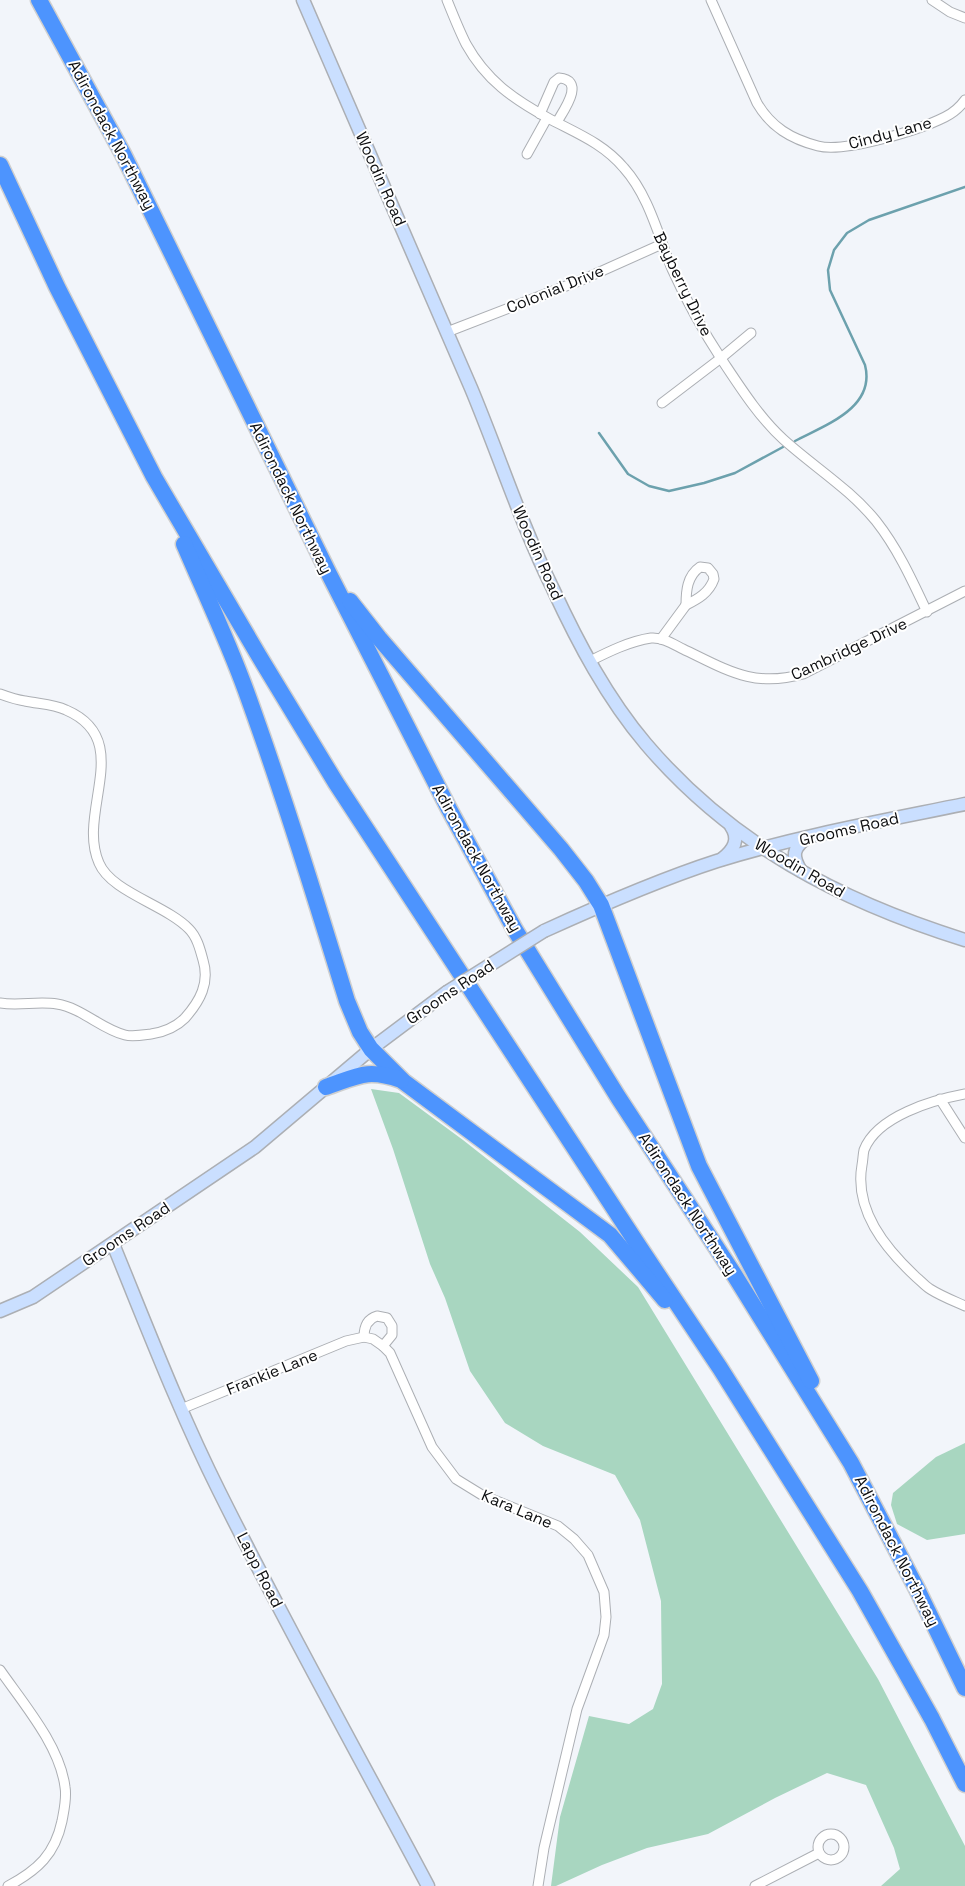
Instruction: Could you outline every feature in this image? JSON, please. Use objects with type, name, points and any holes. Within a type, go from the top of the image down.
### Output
[{"type":"highway","name":"Adirondack Northway","points":[[39,0],[123,154],[328,572],[449,809],[515,930],[618,1098],[735,1276],[849,1459],[921,1597],[965,1688]]},
{"type":"highway","points":[[0,166],[57,287],[154,477],[222,632],[286,805],[348,1001],[360,1032],[371,1049],[404,1082],[610,1234],[720,1368]]},
{"type":"highway","points":[[154,477],[336,783],[569,1141],[720,1368],[860,1591],[932,1719],[965,1784]]},
{"type":"highway","points":[[328,572],[379,638],[561,849],[586,881],[601,905],[699,1166],[838,1434],[849,1459]]},
{"type":"highway","points":[[326,1087],[359,1076],[375,1073],[404,1082]]},
{"type":"street","name":"Woodin Road","points":[[303,0],[472,391],[526,528],[552,588],[607,691],[646,744],[690,790],[729,824],[763,849],[844,894],[928,928],[965,940]]},
{"type":"street","name":"Bayberry Drive","points":[[447,0],[466,44],[482,70],[492,81],[544,116],[602,146],[625,168],[644,198],[662,244],[697,320],[721,358],[753,404],[781,437],[844,488],[876,520],[904,563],[927,612]]},
{"type":"street","name":"Cindy Lane","points":[[711,0],[757,103],[765,116],[776,127],[791,137],[819,146],[833,147],[864,143],[910,131],[944,118],[956,110],[965,100]]},
{"type":"street","points":[[932,0],[950,12],[965,18]]},
{"type":"street","points":[[526,154],[544,116],[554,82],[559,78],[570,82],[573,89],[557,122]]},
{"type":"street","name":"Colonial Drive","points":[[447,332],[584,279],[662,244]]},
{"type":"street","points":[[662,403],[751,333]]},
{"type":"street","name":"Cambridge Drive","points":[[661,639],[750,678],[776,680],[803,674],[965,591]]},
{"type":"street","points":[[590,661],[640,641],[652,638],[661,639],[686,605]]},
{"type":"street","points":[[0,694],[65,709],[83,720],[92,730],[100,748],[102,760],[102,772],[94,815],[93,844],[98,863],[110,878],[124,888],[172,914],[190,930],[198,944],[207,977],[201,995],[184,1019],[172,1028],[148,1034],[125,1035],[115,1032],[84,1013],[56,1004],[0,1003]]},
{"type":"street","name":"Grooms Road","points":[[0,1311],[33,1296],[255,1147],[371,1049],[447,992],[544,931],[601,905],[671,877],[718,861],[895,817],[965,804]]},
{"type":"street","points":[[718,861],[727,855],[735,845],[736,836],[729,824]]},
{"type":"street","points":[[801,871],[795,862],[795,853],[798,844],[807,838]]},
{"type":"street","points":[[965,1094],[940,1099],[894,1119],[872,1139],[864,1150],[861,1172],[861,1193],[866,1210],[881,1240],[902,1264],[931,1290],[965,1306]]},
{"type":"street","points":[[940,1099],[965,1138]]},
{"type":"street","name":"Lapp Road","points":[[113,1244],[181,1409],[218,1490],[320,1687],[428,1886]]},
{"type":"street","points":[[382,1316],[390,1322],[393,1331],[392,1336],[383,1346],[373,1338],[364,1337],[366,1325],[372,1318],[382,1316]]},
{"type":"street","name":"Frankie Lane","points":[[181,1409],[346,1341],[364,1337]]},
{"type":"street","name":"Kara Lane","points":[[383,1346],[390,1353],[432,1447],[456,1478],[482,1496],[558,1526],[574,1539],[588,1555],[604,1592],[606,1617],[604,1634],[577,1709],[544,1848],[538,1886]]},
{"type":"street","points":[[0,1670],[59,1762],[65,1786],[61,1826],[51,1853],[25,1877],[8,1886]]},
{"type":"street","points":[[755,1886],[819,1853]]},
{"type":"green space","points":[[371,1089],[399,1093],[463,1140],[580,1232],[638,1287],[878,1679],[965,1846],[965,1886],[881,1886],[900,1869],[894,1848],[866,1785],[827,1773],[708,1834],[647,1848],[602,1865],[556,1886],[551,1886],[560,1817],[589,1716],[629,1724],[653,1709],[662,1684],[661,1601],[640,1520],[615,1475],[543,1446],[505,1423],[470,1371],[445,1298],[430,1264],[393,1149]]},
{"type":"green space","points":[[965,1443],[965,1534],[927,1540],[897,1524],[891,1505],[893,1493],[936,1457]]},
{"type":"waterway","points":[[795,441],[833,421],[856,404],[863,393],[866,380],[865,365],[830,290],[828,270],[834,250],[847,233],[869,220],[965,187]]},
{"type":"waterway","points":[[599,433],[628,474],[649,486],[669,491],[735,473],[783,447]]}]
